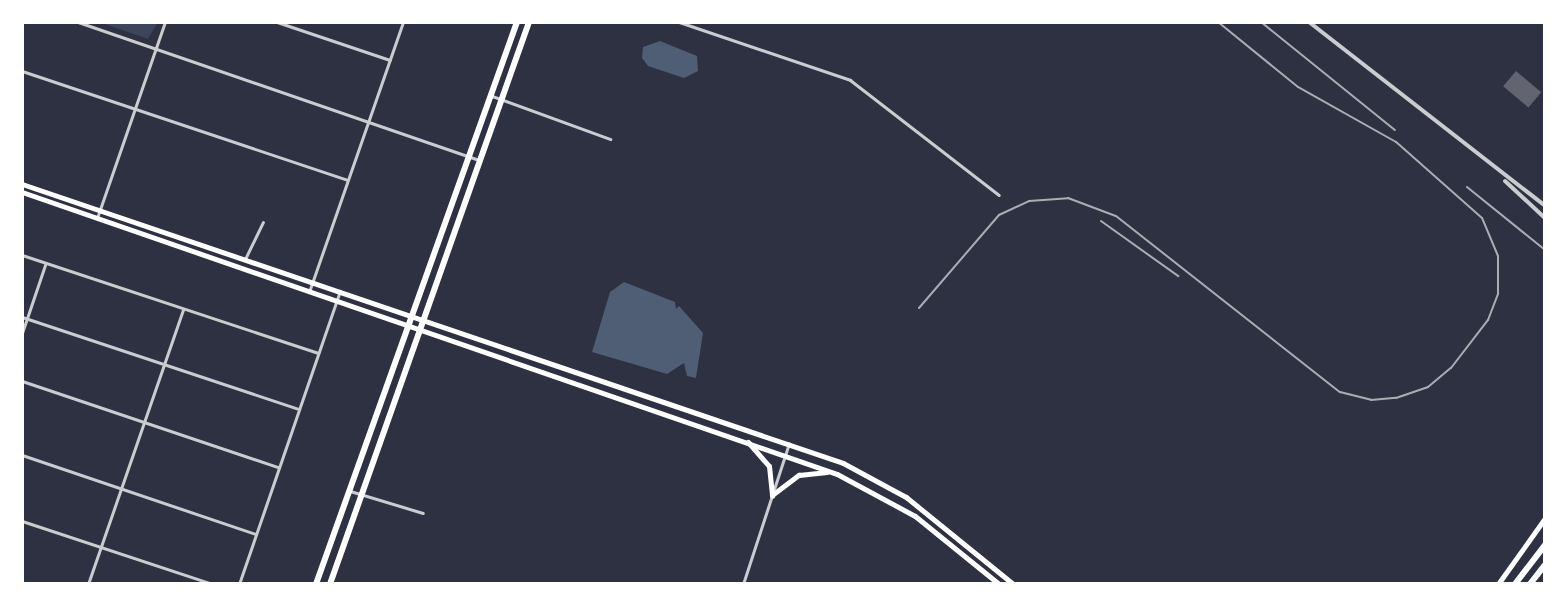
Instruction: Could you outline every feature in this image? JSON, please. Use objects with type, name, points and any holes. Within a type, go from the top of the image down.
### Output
[{"type":"main road","points":[[316,584],[517,22]]},
{"type":"main road","points":[[319,575],[331,582],[529,22]]},
{"type":"main road","points":[[512,36],[523,40]]},
{"type":"main road","points":[[503,63],[514,65]]},
{"type":"main road","points":[[22,184],[337,299],[409,323],[423,323],[535,356],[843,463],[906,497],[1013,584]]},
{"type":"main road","points":[[22,192],[245,259],[412,315],[423,323],[532,365],[786,453],[837,474],[908,512],[999,584]]},
{"type":"main road","points":[[443,228],[455,233]]},
{"type":"main road","points":[[241,266],[245,259]]},
{"type":"main road","points":[[532,365],[535,356]]},
{"type":"main road","points":[[559,374],[562,365]]},
{"type":"main road","points":[[660,409],[664,400]]},
{"type":"main road","points":[[373,428],[384,433]]},
{"type":"main road","points":[[737,435],[759,451],[769,466],[772,496]]},
{"type":"main road","points":[[772,496],[799,475],[837,474]]},
{"type":"main road","points":[[1498,584],[1545,518]]},
{"type":"main road","points":[[333,538],[345,543]]},
{"type":"main road","points":[[1515,584],[1545,545]]},
{"type":"main road","points":[[1530,584],[1545,565]]},
{"type":"street","points":[[78,22],[481,160]]},
{"type":"street","points":[[98,214],[165,22]]},
{"type":"street","points":[[277,22],[390,60]]},
{"type":"street","points":[[310,289],[403,22]]},
{"type":"street","points":[[679,22],[850,80],[999,195]]},
{"type":"street","points":[[1309,22],[1495,171],[1545,206]]},
{"type":"street","points":[[22,71],[347,180]]},
{"type":"street","points":[[492,96],[610,139]]},
{"type":"street","points":[[1495,171],[1545,218]]},
{"type":"street","points":[[245,259],[263,222]]},
{"type":"street","points":[[22,255],[318,353]]},
{"type":"street","points":[[22,333],[24,318],[46,263]]},
{"type":"street","points":[[239,584],[340,291]]},
{"type":"street","points":[[88,584],[183,309]]},
{"type":"street","points":[[24,318],[298,409]]},
{"type":"street","points":[[22,381],[278,467]]},
{"type":"street","points":[[743,584],[790,443]]},
{"type":"street","points":[[22,455],[256,534]]},
{"type":"street","points":[[350,491],[423,513]]},
{"type":"street","points":[[22,521],[213,584]]},
{"type":"shaded area","points":[[99,22],[158,22],[148,39]]},
{"type":"shaded area","points":[[660,41],[697,56],[698,71],[684,78],[648,66],[642,58],[643,47]]},
{"type":"shaded area","points":[[624,282],[675,302],[676,309],[679,306],[703,333],[696,378],[687,376],[684,363],[667,374],[592,352],[610,292]]},
{"type":"building","points":[[1516,71],[1541,92],[1528,108],[1503,86]]},
{"type":"railway","points":[[919,308],[999,215],[1029,201],[1068,198],[1116,216],[1340,392],[1371,400],[1396,398],[1428,387],[1451,368],[1488,320],[1498,294],[1498,256],[1482,218],[1396,142],[1298,87],[1218,22]]},
{"type":"railway","points":[[1261,22],[1395,130]]},
{"type":"railway","points":[[1467,187],[1545,250]]},
{"type":"railway","points":[[1101,221],[1178,276]]}]
